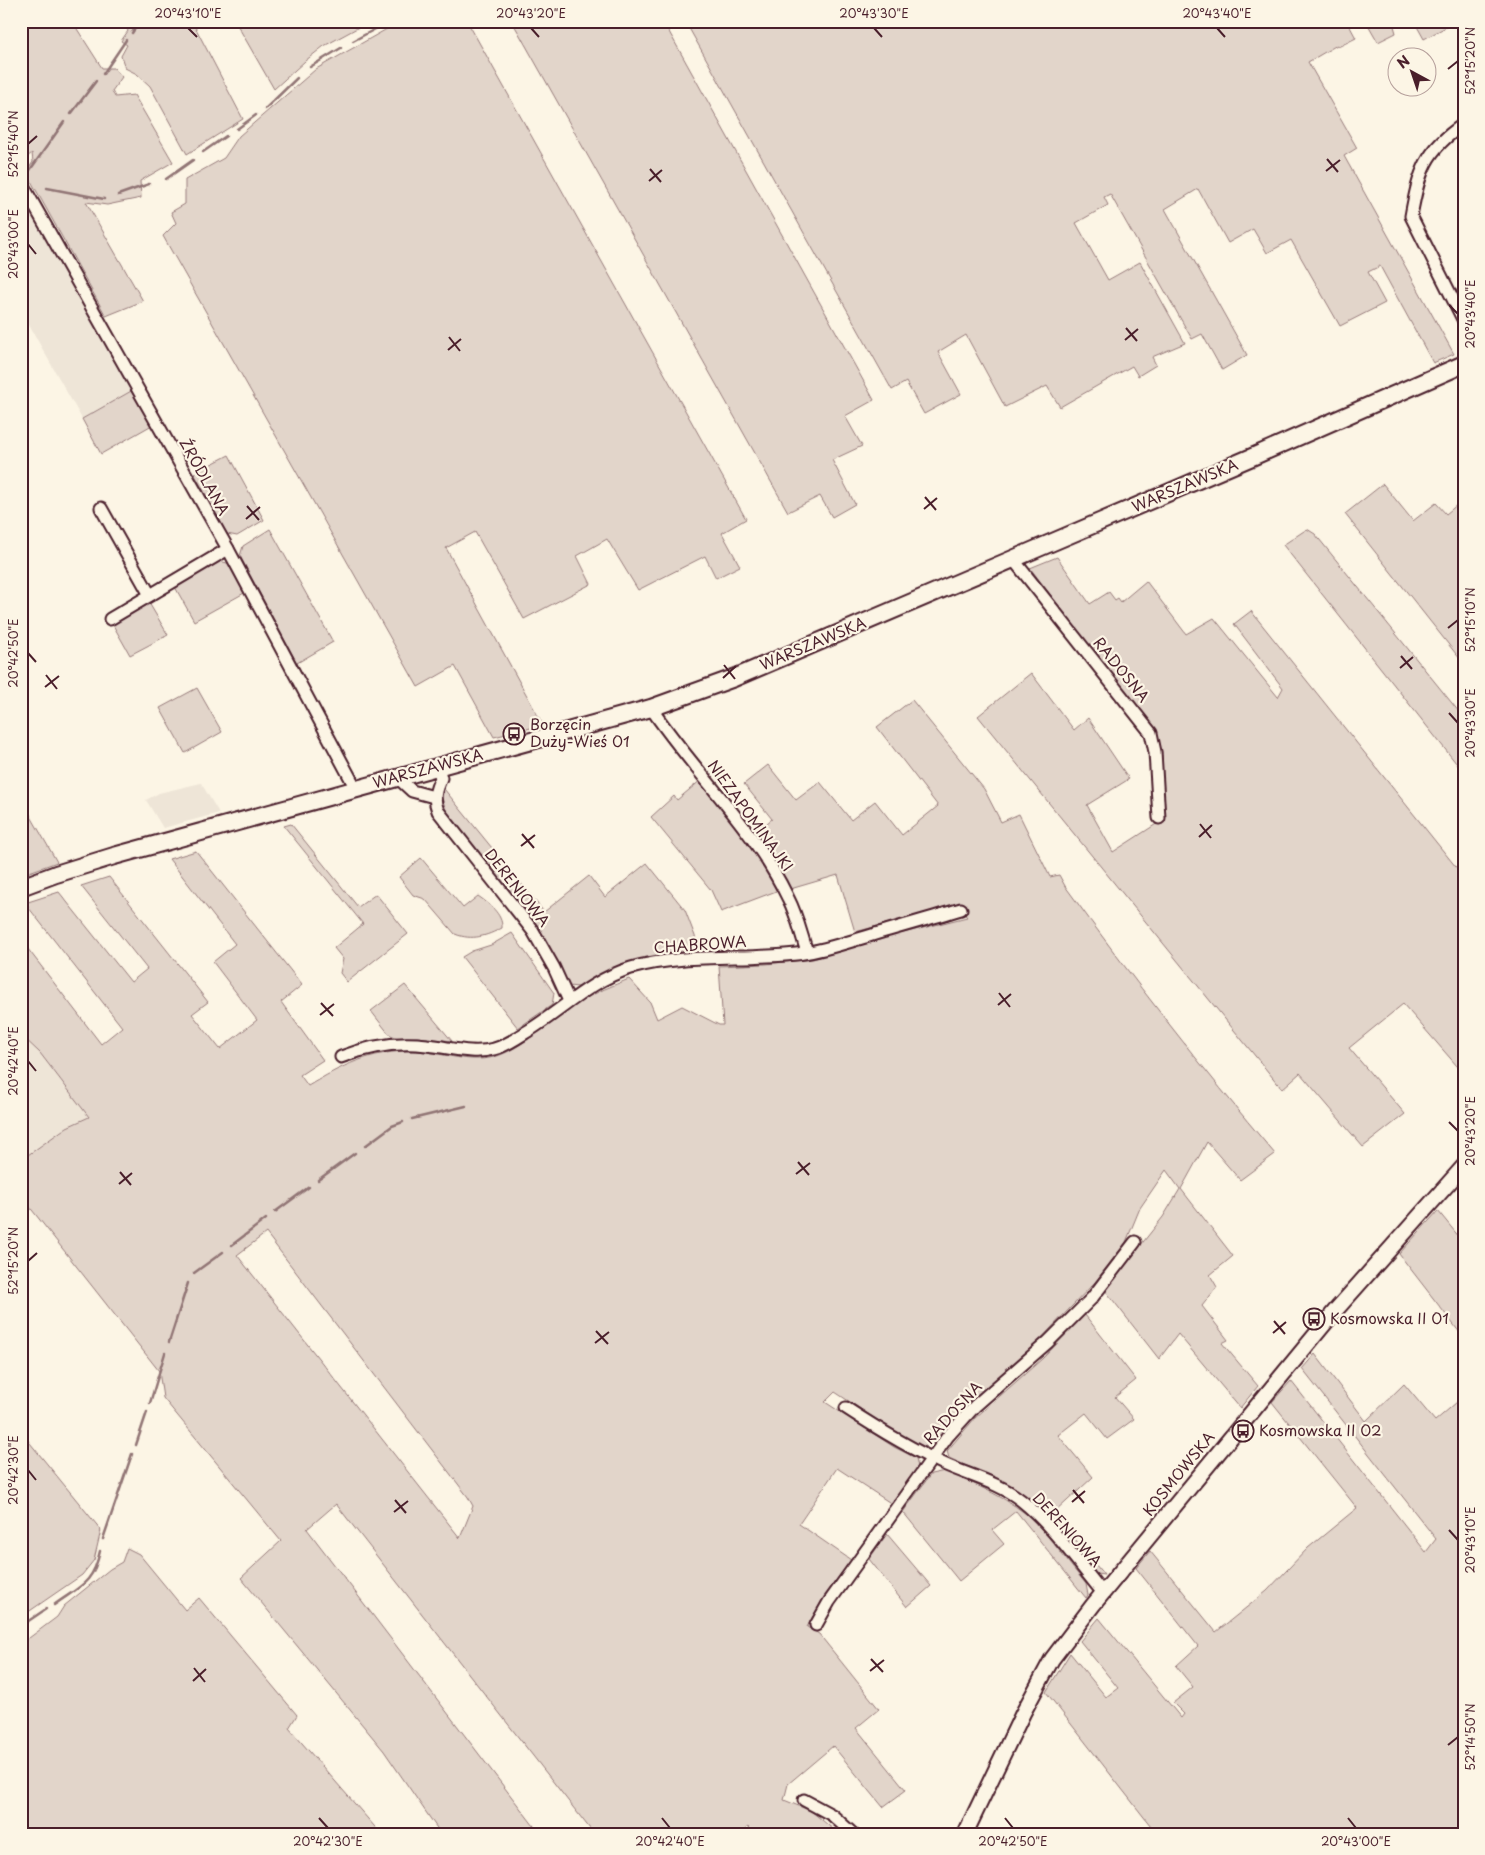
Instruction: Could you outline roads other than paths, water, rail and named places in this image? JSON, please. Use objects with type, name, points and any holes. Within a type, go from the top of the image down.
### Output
[{"type":"main road","name":"WARSZAWSKA","points":[[21,887],[114,856],[651,708],[734,678],[1464,364]]},
{"type":"street","points":[[1464,124],[1440,142],[1426,160],[1411,216],[1464,321]]},
{"type":"street","name":"ŹRÓDLANA","points":[[21,182],[228,549],[353,783],[354,790]]},
{"type":"street","points":[[101,508],[150,595]]},
{"type":"street","points":[[110,619],[228,549]]},
{"type":"street","name":"RADOSNA","points":[[1013,559],[1151,733],[1155,752],[1159,818]]},
{"type":"street","name":"NIEZAPOMINAJKI","points":[[651,708],[750,837],[769,866],[788,898],[798,920],[807,952]]},
{"type":"street","points":[[398,778],[412,791],[434,797],[441,778],[438,767]]},
{"type":"street","name":"DERENIOWA","points":[[434,797],[438,812],[533,931],[554,968],[569,1001]]},
{"type":"street","name":"CHABROWA","points":[[341,1057],[379,1045],[394,1044],[427,1044],[480,1051],[494,1049],[509,1043],[598,982],[628,969],[675,960],[798,954],[823,950],[961,909]]},
{"type":"street","name":"KOSMOWSKA","points":[[965,1834],[1023,1713],[1052,1659],[1103,1593],[1335,1311],[1464,1166]]},
{"type":"street","name":"RADOSNA","points":[[816,1624],[829,1602],[948,1436],[975,1406],[1048,1342],[1092,1298],[1135,1242]]},
{"type":"street","name":"DERENIOWA","points":[[846,1408],[879,1430],[932,1458],[990,1482],[1022,1500],[1042,1520],[1103,1593]]},
{"type":"street","points":[[804,1800],[832,1815],[853,1834]]},
{"type":"waterway","points":[[132,33],[140,21]]},
{"type":"waterway","points":[[353,41],[379,27]]},
{"type":"waterway","points":[[103,74],[126,40]]},
{"type":"waterway","points":[[310,67],[341,48]]},
{"type":"waterway","points":[[265,109],[297,78]]},
{"type":"waterway","points":[[71,114],[96,81]]},
{"type":"waterway","points":[[237,129],[256,115]]},
{"type":"waterway","points":[[30,170],[64,122]]},
{"type":"waterway","points":[[203,152],[226,136]]},
{"type":"waterway","points":[[166,179],[193,160]]},
{"type":"waterway","points":[[118,195],[149,184]]},
{"type":"waterway","points":[[47,188],[104,199]]},
{"type":"waterway","points":[[412,1119],[466,1106]]},
{"type":"waterway","points":[[365,1146],[392,1126],[403,1122]]},
{"type":"waterway","points":[[318,1180],[355,1153]]},
{"type":"waterway","points":[[275,1212],[309,1187]]},
{"type":"waterway","points":[[232,1245],[266,1219]]},
{"type":"waterway","points":[[194,1273],[223,1252]]},
{"type":"waterway","points":[[169,1342],[188,1283]]},
{"type":"waterway","points":[[150,1403],[165,1353]]},
{"type":"waterway","points":[[136,1445],[147,1412]]},
{"type":"waterway","points":[[103,1539],[132,1454]]},
{"type":"waterway","points":[[54,1605],[89,1578],[94,1571],[100,1551]]},
{"type":"waterway","points":[[21,1626],[46,1609]]},
{"type":"place","name":"Borzęcin Duży-Wieś 01","points":[[514,734]]},
{"type":"place","name":"Kosmowska II 01","points":[[1314,1319]]},
{"type":"place","name":"Kosmowska II 02","points":[[1243,1431]]}]
